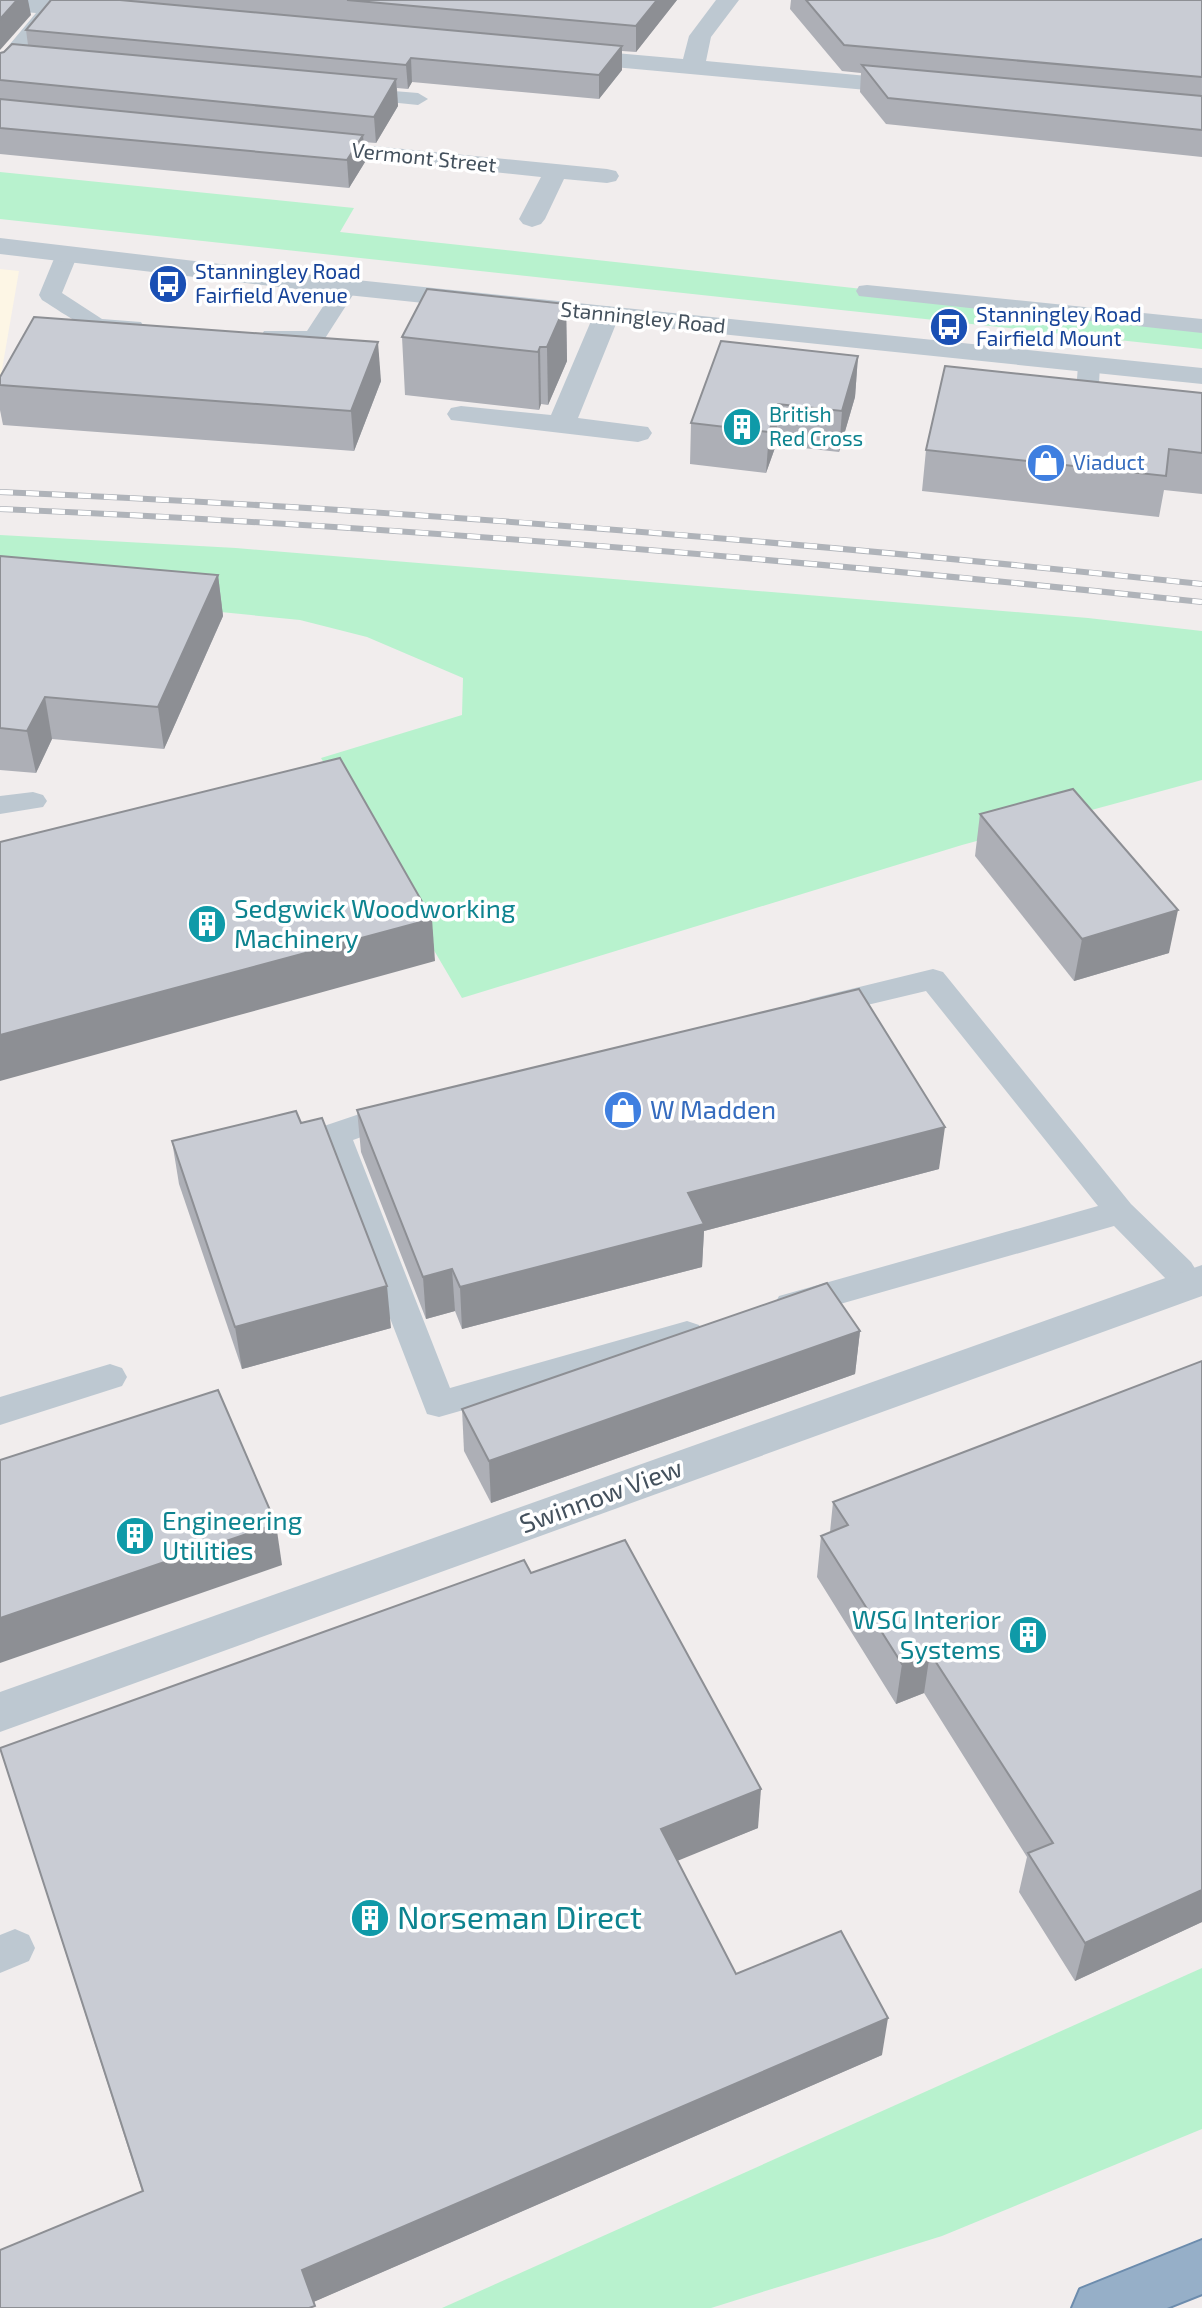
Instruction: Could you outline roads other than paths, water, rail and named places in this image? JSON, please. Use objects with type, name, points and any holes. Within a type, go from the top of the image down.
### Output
[{"type":"highway","points":[[1099,2308],[1202,2267]]},
{"type":"street","points":[[693,67],[699,36],[728,0]]},
{"type":"street","points":[[0,3],[56,4],[122,14]]},
{"type":"street","points":[[3,64],[56,4]]},
{"type":"street","points":[[554,54],[939,90]]},
{"type":"street","name":"Vermont Street","points":[[290,145],[607,176]]},
{"type":"street","points":[[532,219],[556,171]]},
{"type":"street","name":"Stanningley Road","points":[[0,246],[347,286],[1202,376]]},
{"type":"street","points":[[561,425],[607,314]]},
{"type":"street","points":[[461,414],[638,433]]},
{"type":"street","name":"Swinnow View","points":[[0,1712],[1195,1282]]},
{"type":"lane","points":[[3,64],[36,63]]},
{"type":"lane","points":[[337,92],[418,99]]},
{"type":"lane","points":[[68,254],[50,295],[97,325],[151,328]]},
{"type":"lane","points":[[246,334],[314,338],[347,286]]},
{"type":"lane","points":[[867,291],[1202,326]]},
{"type":"lane","points":[[1088,365],[1086,407],[1125,412]]},
{"type":"lane","points":[[0,805],[33,801]]},
{"type":"lane","points":[[799,1012],[933,979],[1119,1212],[1179,1271],[1195,1282]]},
{"type":"lane","points":[[424,1103],[335,1134],[439,1404],[719,1325]]},
{"type":"lane","points":[[760,1314],[1119,1212]]},
{"type":"lane","points":[[0,1411],[110,1377]]},
{"type":"railway","points":[[0,492],[301,508],[602,529],[902,554],[1202,584]]},
{"type":"railway","points":[[0,509],[301,525],[602,546],[1202,602]]},
{"type":"place","name":"Stanningley Road Fairfield Avenue","points":[[168,284]]},
{"type":"place","name":"Stanningley Road Fairfield Mount","points":[[949,327]]},
{"type":"place","name":"British Red Cross","points":[[742,427]]},
{"type":"place","name":"Viaduct","points":[[1046,463]]},
{"type":"place","name":"Sedgwick Woodworking Machinery","points":[[207,924]]},
{"type":"place","name":"W Madden","points":[[623,1110]]},
{"type":"place","name":"Engineering Utilities","points":[[135,1536]]},
{"type":"place","name":"WSG Interior Systems","points":[[1028,1635]]},
{"type":"place","name":"Norseman Direct","points":[[370,1918]]}]
